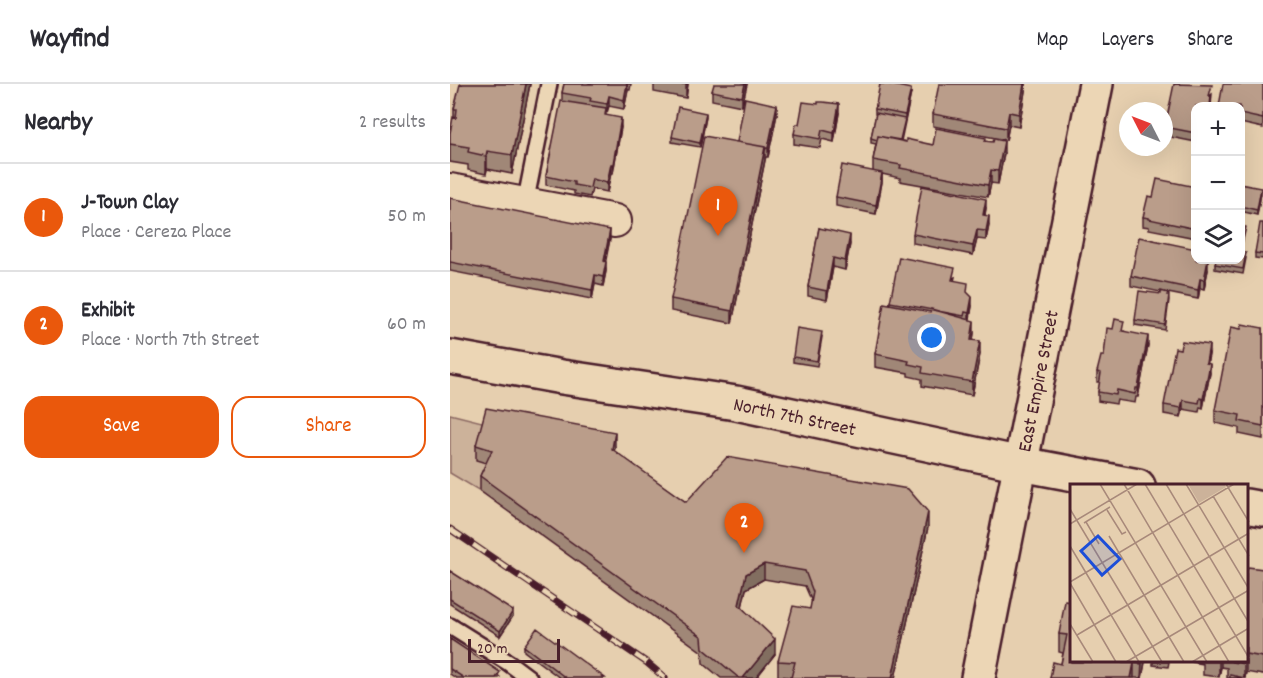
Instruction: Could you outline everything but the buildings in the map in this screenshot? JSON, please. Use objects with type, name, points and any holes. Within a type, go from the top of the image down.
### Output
[{"type":"street","name":"East Empire Street","points":[[978,678],[1096,84]]},
{"type":"street","points":[[450,190],[615,221]]},
{"type":"street","name":"North 7th Street","points":[[450,357],[562,378],[736,403],[1021,464],[1127,484]]},
{"type":"street","points":[[1248,506],[1263,509]]},
{"type":"lane","points":[[525,204],[549,84]]},
{"type":"lane","points":[[450,626],[529,678]]},
{"type":"shaded area","points":[[450,414],[486,423],[492,465],[480,491],[450,473]]},
{"type":"railway","points":[[450,529],[646,662],[665,678]]},
{"type":"place","name":"J-Town Clay","points":[[718,236]]},
{"type":"place","name":"Exhibit","points":[[744,553]]}]
